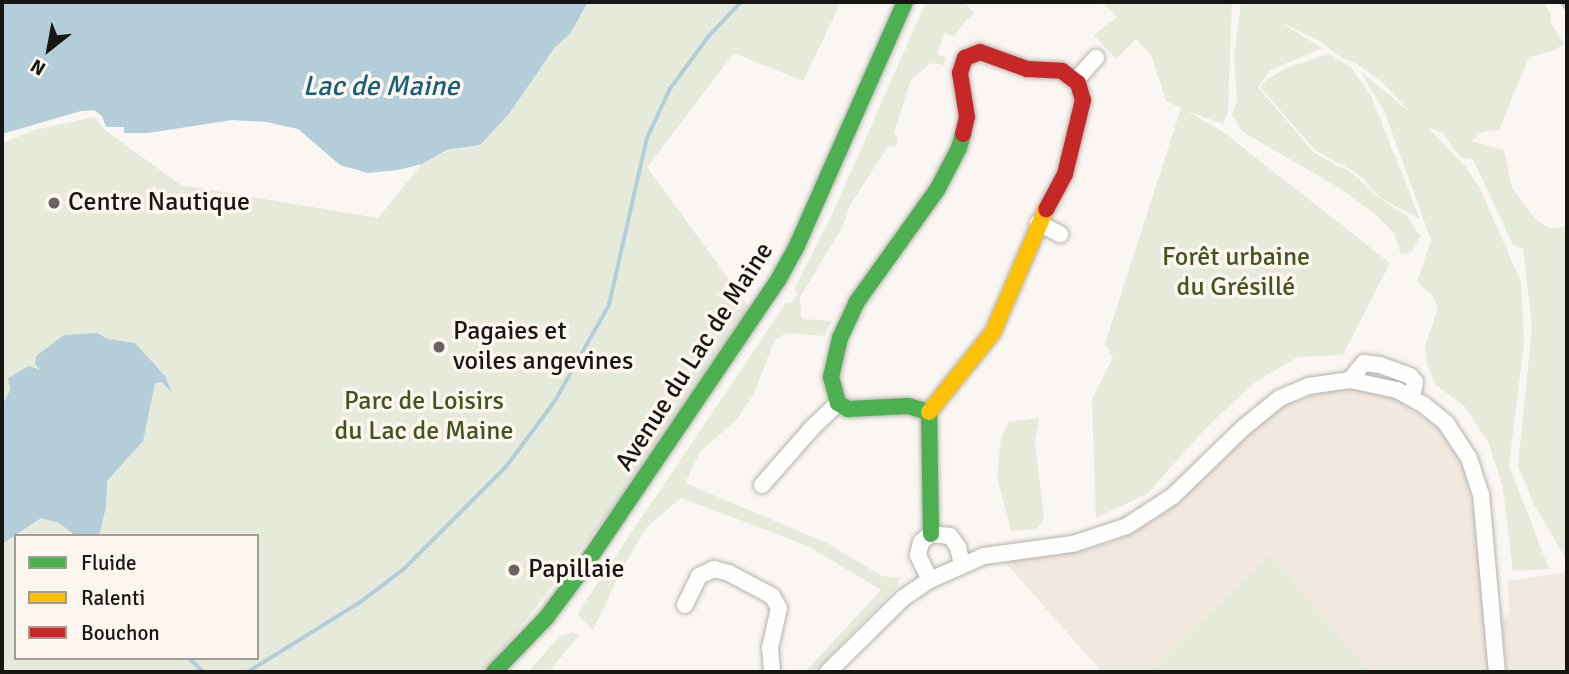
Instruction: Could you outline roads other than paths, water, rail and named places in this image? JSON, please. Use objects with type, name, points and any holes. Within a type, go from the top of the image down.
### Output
[{"type":"street","name":"Avenue du Lac de Maine","points":[[494,672],[546,618],[581,571],[778,282],[795,250],[905,2]]},
{"type":"street","name":"Avenue du Lac de Maine","points":[[513,672],[562,615],[761,327],[808,242],[915,2]]},
{"type":"street","points":[[929,412],[908,406],[848,409],[838,404],[832,388],[832,368],[849,317],[937,190],[959,148],[967,117],[960,73],[965,58],[974,52],[985,52],[1027,69],[1062,71],[1076,80],[1083,100],[1065,174],[1038,223],[1008,302],[993,332],[929,412],[931,534]]},
{"type":"street","points":[[1076,80],[1096,58]]},
{"type":"street","points":[[1038,223],[1060,234]]},
{"type":"street","points":[[828,672],[895,606],[930,580],[962,564],[1007,551],[1091,540],[1127,526],[1173,496],[1243,428],[1280,398],[1315,384],[1350,380],[1381,385],[1412,397],[1436,413],[1455,434],[1469,457],[1478,481],[1497,672]]},
{"type":"street","points":[[762,485],[803,437],[838,404]]},
{"type":"street","points":[[930,580],[918,555],[921,542],[931,534],[950,536],[958,547],[962,564]]},
{"type":"street","points":[[685,605],[699,576],[714,569],[730,573],[772,596],[778,604],[779,613],[770,649],[772,672]]},
{"type":"water","name":"Lac de Maine","points":[[2,2],[588,2],[570,34],[555,47],[509,114],[480,145],[447,150],[422,164],[398,170],[368,173],[340,165],[298,129],[266,122],[232,120],[148,133],[124,133],[124,127],[106,127],[102,116],[94,110],[81,111],[2,134]]},
{"type":"water","points":[[97,333],[108,339],[135,343],[165,376],[172,393],[162,382],[155,383],[143,441],[107,481],[106,507],[99,534],[73,534],[59,523],[41,518],[2,544],[2,406],[10,390],[8,378],[29,366],[40,370],[35,364],[36,356],[64,335]]},
{"type":"waterway","points":[[248,672],[362,601],[404,569],[506,467],[555,401],[609,305],[647,138],[670,89],[708,37],[741,2]]},
{"type":"waterway","points":[[1562,2],[1567,9]]},
{"type":"waterway","points":[[191,660],[204,672]]},
{"type":"place","name":"Centre Nautique","points":[[54,203]]},
{"type":"place","name":"Pagaies et voiles angevines","points":[[439,347]]},
{"type":"place","name":"Papillaie","points":[[514,570]]},
{"type":"park label","name":"Forêt urbaine du Grésillé","points":[[1236,273]]},
{"type":"park label","name":"Parc de Loisirs du Lac de Maine","points":[[424,417]]}]
